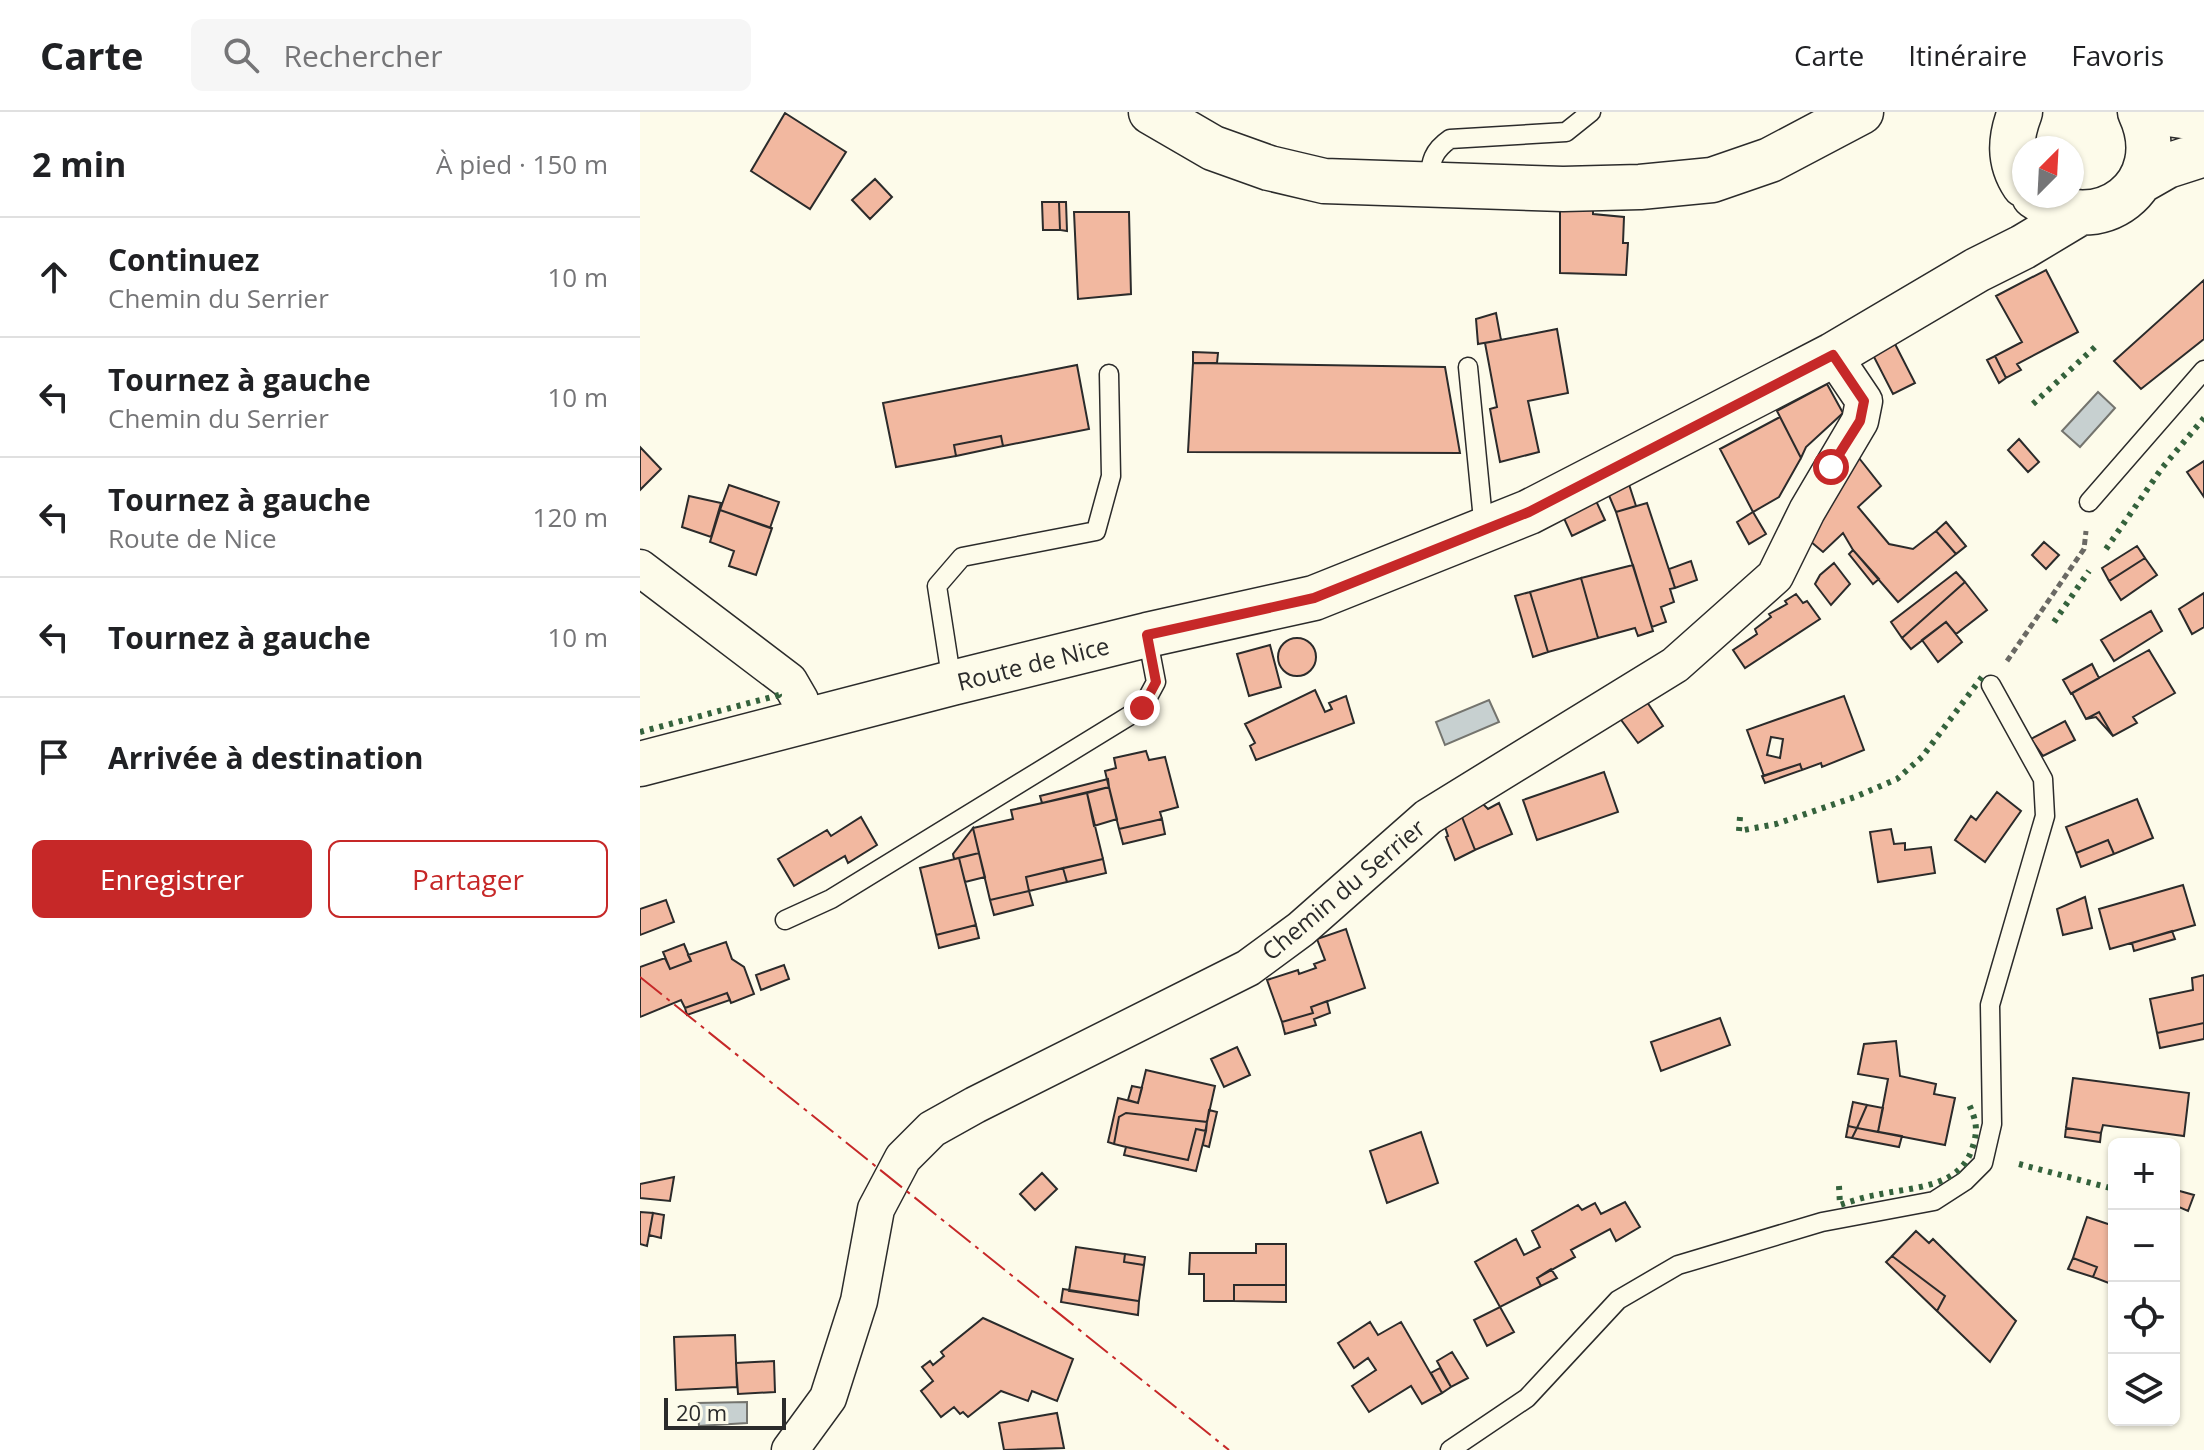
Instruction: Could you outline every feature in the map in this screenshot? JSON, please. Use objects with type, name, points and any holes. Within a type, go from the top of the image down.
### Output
[{"type":"main road","points":[[1151,112],[1213,148],[1269,168],[1324,181],[1563,189],[1640,187],[1712,180],[1770,160],[1861,112]]},
{"type":"main road","points":[[2139,182],[2147,164],[2150,145],[2147,126],[2140,112]]},
{"type":"main road","points":[[2154,112],[2204,119]]},
{"type":"main road","points":[[2007,118],[2012,153]]},
{"type":"main road","points":[[2139,182],[2167,166],[2204,154]]},
{"type":"main road","name":"Route de Nice","points":[[640,764],[952,683],[1314,598],[1529,512],[1833,355],[2078,214],[2097,213],[2113,206],[2128,196],[2139,182]]},
{"type":"main road","name":"Route de Nice","points":[[1977,270],[2004,231],[2014,208]]},
{"type":"main road","points":[[2055,208],[2061,212],[2078,214]]},
{"type":"street","name":"Chemin du Serrier","points":[[790,1450],[828,1398],[859,1301],[876,1209],[903,1158],[932,1129],[964,1111],[1248,968],[1301,929],[1428,817],[1675,665],[1775,576],[1807,511],[1860,421],[1864,401],[1833,355]]},
{"type":"street","points":[[640,568],[789,681],[800,700],[805,722]]},
{"type":"lane","points":[[1428,185],[1431,163],[1438,148],[1450,139],[1566,132],[1591,112]]},
{"type":"lane","points":[[1468,367],[1484,530]]},
{"type":"lane","points":[[2089,502],[2204,370]]},
{"type":"lane","points":[[952,683],[937,586],[962,557],[1096,531],[1111,476],[1109,374]]},
{"type":"lane","points":[[785,920],[831,899],[1142,708],[1156,682],[1147,635]]},
{"type":"lane","points":[[1450,1450],[1527,1398],[1618,1300],[1678,1265],[1822,1222],[1934,1201],[1965,1181],[1983,1163],[1992,1135],[1990,1005],[2045,816],[2043,779],[1991,685]]},
{"type":"path","points":[[1991,685],[2084,549],[2089,502]]},
{"type":"shaded area","points":[[2098,392],[2115,408],[2080,447],[2062,431]]},
{"type":"shaded area","points":[[1489,700],[1499,722],[1445,745],[1436,722]]},
{"type":"shaded area","points":[[747,1402],[747,1423],[699,1426],[697,1403]]},
{"type":"building","points":[[785,113],[846,152],[810,209],[751,171]]},
{"type":"building","points":[[875,179],[892,197],[870,219],[852,200]]},
{"type":"building","points":[[1560,201],[1593,204],[1593,214],[1624,217],[1623,243],[1628,243],[1626,275],[1560,273]]},
{"type":"building","points":[[1042,202],[1059,202],[1060,230],[1043,230]]},
{"type":"building","points":[[1059,202],[1066,202],[1067,231],[1060,230]]},
{"type":"building","points":[[1074,212],[1129,212],[1131,294],[1078,299]]},
{"type":"building","points":[[2046,270],[2078,332],[2017,364],[2021,370],[2006,378],[1995,356],[2022,342],[1996,296]]},
{"type":"building","points":[[2204,280],[2204,339],[2141,389],[2114,361]]},
{"type":"building","points":[[1496,313],[1501,340],[1478,344],[1476,319]]},
{"type":"building","points":[[1557,329],[1568,393],[1528,401],[1539,452],[1500,462],[1490,409],[1497,407],[1485,343]]},
{"type":"building","points":[[1895,344],[1915,383],[1893,394],[1873,355]]},
{"type":"building","points":[[1193,352],[1218,353],[1217,363],[1193,363]]},
{"type":"building","points":[[1995,356],[2006,378],[1999,383],[1987,360]]},
{"type":"building","points":[[1193,363],[1445,367],[1460,453],[1188,452]]},
{"type":"building","points":[[1077,365],[1089,429],[1003,446],[1001,436],[954,445],[956,456],[896,467],[883,403]]},
{"type":"building","points":[[1827,384],[1843,413],[1806,447],[1801,458],[1777,411]]},
{"type":"building","points":[[1780,417],[1801,458],[1779,497],[1753,512],[1720,449]]},
{"type":"building","points":[[1001,436],[1003,446],[956,456],[954,445]]},
{"type":"building","points":[[2019,439],[2039,462],[2028,472],[2008,450]]},
{"type":"building","points":[[640,447],[661,469],[640,490]]},
{"type":"building","points":[[1859,458],[1881,486],[1858,507],[1889,544],[1913,549],[1936,531],[1956,554],[1898,602],[1853,550],[1843,533],[1823,552],[1810,541],[1834,490]]},
{"type":"building","points":[[2204,461],[2204,497],[2187,472]]},
{"type":"building","points":[[1624,469],[1636,506],[1616,512],[1602,479]]},
{"type":"building","points":[[729,485],[779,502],[770,528],[720,510]]},
{"type":"building","points":[[1589,486],[1605,520],[1572,536],[1557,503]]},
{"type":"building","points":[[689,496],[721,503],[711,537],[682,527]]},
{"type":"building","points":[[1647,503],[1675,588],[1670,589],[1674,602],[1661,607],[1666,622],[1652,627],[1616,512]]},
{"type":"building","points":[[720,510],[772,528],[756,575],[729,566],[734,551],[710,542]]},
{"type":"building","points":[[1753,512],[1766,534],[1749,544],[1737,522]]},
{"type":"building","points":[[1946,522],[1966,546],[1956,554],[1936,531]]},
{"type":"building","points":[[2044,542],[2059,555],[2046,569],[2032,555]]},
{"type":"building","points":[[2137,546],[2145,558],[2109,581],[2102,568]]},
{"type":"building","points":[[1853,550],[1879,579],[1873,584],[1849,554]]},
{"type":"building","points":[[2145,558],[2157,575],[2121,600],[2109,581]]},
{"type":"building","points":[[1691,561],[1697,580],[1675,588],[1669,569]]},
{"type":"building","points":[[1834,563],[1850,584],[1831,605],[1815,584]]},
{"type":"building","points":[[1633,565],[1653,631],[1638,636],[1635,628],[1598,638],[1581,578]]},
{"type":"building","points":[[1956,572],[1965,582],[1902,638],[1891,622]]},
{"type":"building","points":[[1581,578],[1598,638],[1548,652],[1530,592]]},
{"type":"building","points":[[1965,582],[1987,610],[1956,634],[1946,622],[1911,649],[1902,638]]},
{"type":"building","points":[[1530,592],[1548,652],[1533,657],[1515,596]]},
{"type":"building","points":[[2204,593],[2204,627],[2192,634],[2179,609]]},
{"type":"building","points":[[1796,594],[1803,603],[1807,601],[1820,619],[1745,668],[1733,650],[1757,634],[1755,629],[1771,617],[1769,614],[1787,604],[1785,601]]},
{"type":"building","points":[[2151,611],[2162,631],[2114,661],[2101,640]]},
{"type":"building","points":[[1946,622],[1962,642],[1938,662],[1922,640]]},
{"type":"building","points":[[1297,638],[1311,643],[1316,657],[1311,671],[1297,676],[1283,671],[1278,657],[1283,643]]},
{"type":"building","points":[[1270,645],[1281,687],[1249,696],[1237,654]]},
{"type":"building","points":[[2149,650],[2175,693],[2133,717],[2137,723],[2113,736],[2099,712],[2086,719],[2072,693]]},
{"type":"building","points":[[2092,664],[2099,678],[2071,694],[2063,680]]},
{"type":"building","points":[[1315,690],[1325,712],[1332,709],[1329,703],[1346,696],[1354,723],[1256,760],[1250,746],[1255,743],[1245,724]]},
{"type":"building","points":[[1844,696],[1864,750],[1822,767],[1821,763],[1802,770],[1800,764],[1764,776],[1747,730]],"holes":[[[1771,737],[1783,739],[1780,758],[1767,755]]]},
{"type":"building","points":[[1645,699],[1663,726],[1638,743],[1619,717]]},
{"type":"building","points":[[2099,712],[2113,736],[2096,717],[2086,719]]},
{"type":"building","points":[[2065,721],[2075,740],[2043,756],[2031,739]]},
{"type":"building","points":[[1146,751],[1149,760],[1165,757],[1178,807],[1160,812],[1162,819],[1119,829],[1105,771],[1116,768],[1114,758]]},
{"type":"building","points":[[1800,764],[1802,770],[1765,783],[1762,776]]},
{"type":"building","points":[[1604,772],[1618,812],[1537,840],[1523,800]]},
{"type":"building","points":[[1108,779],[1109,787],[1042,803],[1040,796]]},
{"type":"building","points":[[1109,787],[1117,819],[1094,826],[1087,793]]},
{"type":"building","points":[[1997,792],[2021,811],[1985,862],[1955,840],[1971,816],[1976,820]]},
{"type":"building","points":[[1087,793],[1103,859],[1026,877],[1029,891],[990,900],[973,828],[1013,819],[1011,810]]},
{"type":"building","points":[[2137,799],[2153,838],[2114,854],[2108,840],[2076,853],[2066,827]]},
{"type":"building","points":[[1480,801],[1488,809],[1499,803],[1512,834],[1475,850],[1460,812]]},
{"type":"building","points":[[1460,812],[1475,850],[1455,860],[1444,824]]},
{"type":"building","points":[[861,817],[877,845],[848,863],[845,856],[794,886],[778,859],[827,830],[831,836]]},
{"type":"building","points":[[1162,819],[1165,834],[1123,844],[1119,829]]},
{"type":"building","points":[[973,828],[979,853],[954,859],[953,854]]},
{"type":"building","points":[[1891,829],[1894,844],[1905,843],[1905,850],[1931,847],[1935,873],[1878,882],[1870,832]]},
{"type":"building","points":[[2108,840],[2114,854],[2081,867],[2076,853]]},
{"type":"building","points":[[979,853],[985,877],[965,882],[959,858]]},
{"type":"building","points":[[959,858],[976,925],[936,935],[920,868]]},
{"type":"building","points":[[1103,859],[1106,873],[1067,882],[1063,868]]},
{"type":"building","points":[[1063,868],[1067,882],[1029,891],[1026,877]]},
{"type":"building","points":[[2183,885],[2195,925],[2110,949],[2099,909]]},
{"type":"building","points":[[1029,891],[1033,905],[994,915],[990,900]]},
{"type":"building","points":[[2085,897],[2092,928],[2063,935],[2057,909]]},
{"type":"building","points":[[666,900],[674,922],[640,935],[640,909]]},
{"type":"building","points":[[976,925],[979,938],[939,948],[936,935]]},
{"type":"building","points":[[1346,929],[1365,988],[1311,1007],[1313,1013],[1282,1022],[1267,980],[1316,968],[1314,964],[1325,960],[1317,939]]},
{"type":"building","points":[[2172,931],[2175,939],[2134,951],[2132,943]]},
{"type":"building","points":[[726,942],[732,959],[744,967],[754,994],[731,1003],[727,993],[685,1008],[681,1000],[640,1017],[640,967],[665,958],[670,969],[691,961],[688,955]]},
{"type":"building","points":[[684,944],[691,961],[670,969],[663,952]]},
{"type":"building","points":[[784,965],[789,979],[761,990],[756,975]]},
{"type":"building","points":[[2204,975],[2204,1023],[2157,1033],[2150,999],[2193,990],[2192,978]]},
{"type":"building","points":[[727,993],[730,1000],[687,1015],[685,1008]]},
{"type":"building","points":[[1327,1001],[1330,1013],[1314,1019],[1316,1025],[1285,1034],[1282,1022],[1313,1013],[1311,1007]]},
{"type":"building","points":[[1720,1018],[1730,1045],[1661,1071],[1651,1042]]},
{"type":"building","points":[[2204,1023],[2204,1039],[2160,1048],[2157,1033]]},
{"type":"building","points":[[1896,1041],[1900,1076],[1936,1084],[1934,1094],[1955,1098],[1945,1145],[1878,1132],[1888,1079],[1858,1074],[1864,1044]]},
{"type":"building","points":[[1237,1047],[1250,1075],[1224,1087],[1211,1059]]},
{"type":"building","points":[[1146,1070],[1215,1086],[1207,1122],[1126,1113],[1119,1117],[1114,1144],[1108,1142],[1118,1098],[1138,1103]]},
{"type":"building","points":[[2073,1078],[2189,1093],[2184,1136],[2103,1125],[2101,1133],[2066,1128]]},
{"type":"building","points":[[1132,1086],[1142,1088],[1138,1103],[1128,1100]]},
{"type":"building","points":[[1853,1102],[1867,1105],[1857,1128],[1848,1126]]},
{"type":"building","points":[[1867,1105],[1883,1108],[1878,1132],[1857,1128]]},
{"type":"building","points":[[1209,1110],[1217,1112],[1209,1147],[1203,1145]]},
{"type":"building","points":[[1126,1113],[1207,1122],[1206,1131],[1196,1129],[1188,1160],[1114,1144],[1119,1117]]},
{"type":"building","points":[[1848,1126],[1857,1128],[1852,1138],[1846,1137]]},
{"type":"building","points":[[1857,1128],[1902,1136],[1899,1147],[1852,1138]]},
{"type":"building","points":[[2066,1128],[2101,1133],[2100,1142],[2065,1137]]},
{"type":"building","points":[[1196,1129],[1206,1131],[1196,1171],[1124,1155],[1126,1147],[1188,1160]]},
{"type":"building","points":[[1421,1132],[1438,1183],[1387,1203],[1370,1151]]},
{"type":"building","points":[[1042,1173],[1057,1189],[1035,1210],[1020,1194]]},
{"type":"building","points":[[674,1177],[670,1201],[640,1198],[640,1184]]},
{"type":"building","points":[[2180,1191],[2194,1195],[2188,1211],[2180,1208]]},
{"type":"building","points":[[1625,1202],[1640,1227],[1616,1241],[1610,1229],[1571,1250],[1575,1257],[1537,1278],[1541,1286],[1500,1307],[1475,1262],[1516,1239],[1524,1255],[1540,1247],[1532,1231],[1578,1205],[1582,1210],[1595,1203],[1601,1214]]},
{"type":"building","points":[[640,1212],[653,1213],[647,1246],[640,1244]]},
{"type":"building","points":[[653,1213],[664,1215],[661,1238],[649,1235]]},
{"type":"building","points":[[2087,1217],[2108,1224],[2108,1283],[2093,1277],[2097,1267],[2073,1258]]},
{"type":"building","points":[[1916,1231],[1929,1243],[1933,1239],[2016,1321],[1990,1362],[1937,1311],[1945,1296],[1892,1256]]},
{"type":"building","points":[[1256,1244],[1286,1244],[1286,1285],[1234,1285],[1234,1301],[1204,1301],[1204,1274],[1189,1274],[1190,1253],[1256,1253]]},
{"type":"building","points":[[1076,1247],[1125,1254],[1124,1262],[1144,1265],[1139,1301],[1069,1291]]},
{"type":"building","points":[[1125,1254],[1145,1257],[1144,1265],[1124,1262]]},
{"type":"building","points":[[1892,1256],[1945,1296],[1937,1311],[1886,1262]]},
{"type":"building","points":[[2073,1258],[2097,1267],[2093,1277],[2068,1269]]},
{"type":"building","points":[[1551,1269],[1557,1278],[1541,1286],[1537,1278]]},
{"type":"building","points":[[1234,1285],[1286,1285],[1286,1302],[1234,1301]]},
{"type":"building","points":[[1063,1289],[1139,1301],[1138,1315],[1061,1302]]},
{"type":"building","points":[[1500,1307],[1514,1332],[1487,1346],[1474,1320]]},
{"type":"building","points":[[983,1318],[1073,1359],[1057,1401],[1032,1391],[1028,1401],[1001,1391],[968,1417],[954,1407],[941,1417],[921,1391],[933,1381],[922,1367],[930,1361],[933,1365],[944,1356],[941,1352]]},
{"type":"building","points":[[1370,1322],[1378,1335],[1401,1322],[1442,1393],[1422,1404],[1411,1386],[1369,1412],[1352,1386],[1376,1370],[1368,1358],[1354,1368],[1338,1343]]},
{"type":"building","points":[[735,1335],[737,1387],[676,1390],[674,1337]]},
{"type":"building","points":[[1452,1352],[1468,1378],[1451,1387],[1437,1361]]},
{"type":"building","points":[[774,1361],[775,1392],[738,1394],[736,1363]]},
{"type":"building","points":[[1440,1368],[1451,1387],[1442,1393],[1431,1373]]},
{"type":"building","points":[[1057,1413],[1064,1448],[1004,1450],[999,1423]]},
{"type":"hedge","points":[[2033,404],[2095,347]]},
{"type":"hedge","points":[[2106,549],[2162,468],[2204,418]]},
{"type":"hedge","points":[[2054,622],[2089,571]]},
{"type":"hedge","points":[[1740,817],[1739,831],[1776,824],[1897,779],[1922,757],[1982,677]]},
{"type":"hedge","points":[[640,732],[779,695],[777,691]]},
{"type":"hedge","points":[[1839,1186],[1840,1205],[1932,1184],[1956,1172],[1966,1162],[1975,1136],[1975,1120],[1968,1102]]},
{"type":"hedge","points":[[2019,1164],[2108,1187]]},
{"type":"power","points":[[640,977],[1229,1450]]},
{"type":"route","points":[[1142,708],[1156,682],[1147,635],[1314,598],[1529,512],[1833,355],[1864,401],[1860,421],[1831,467]]}]
